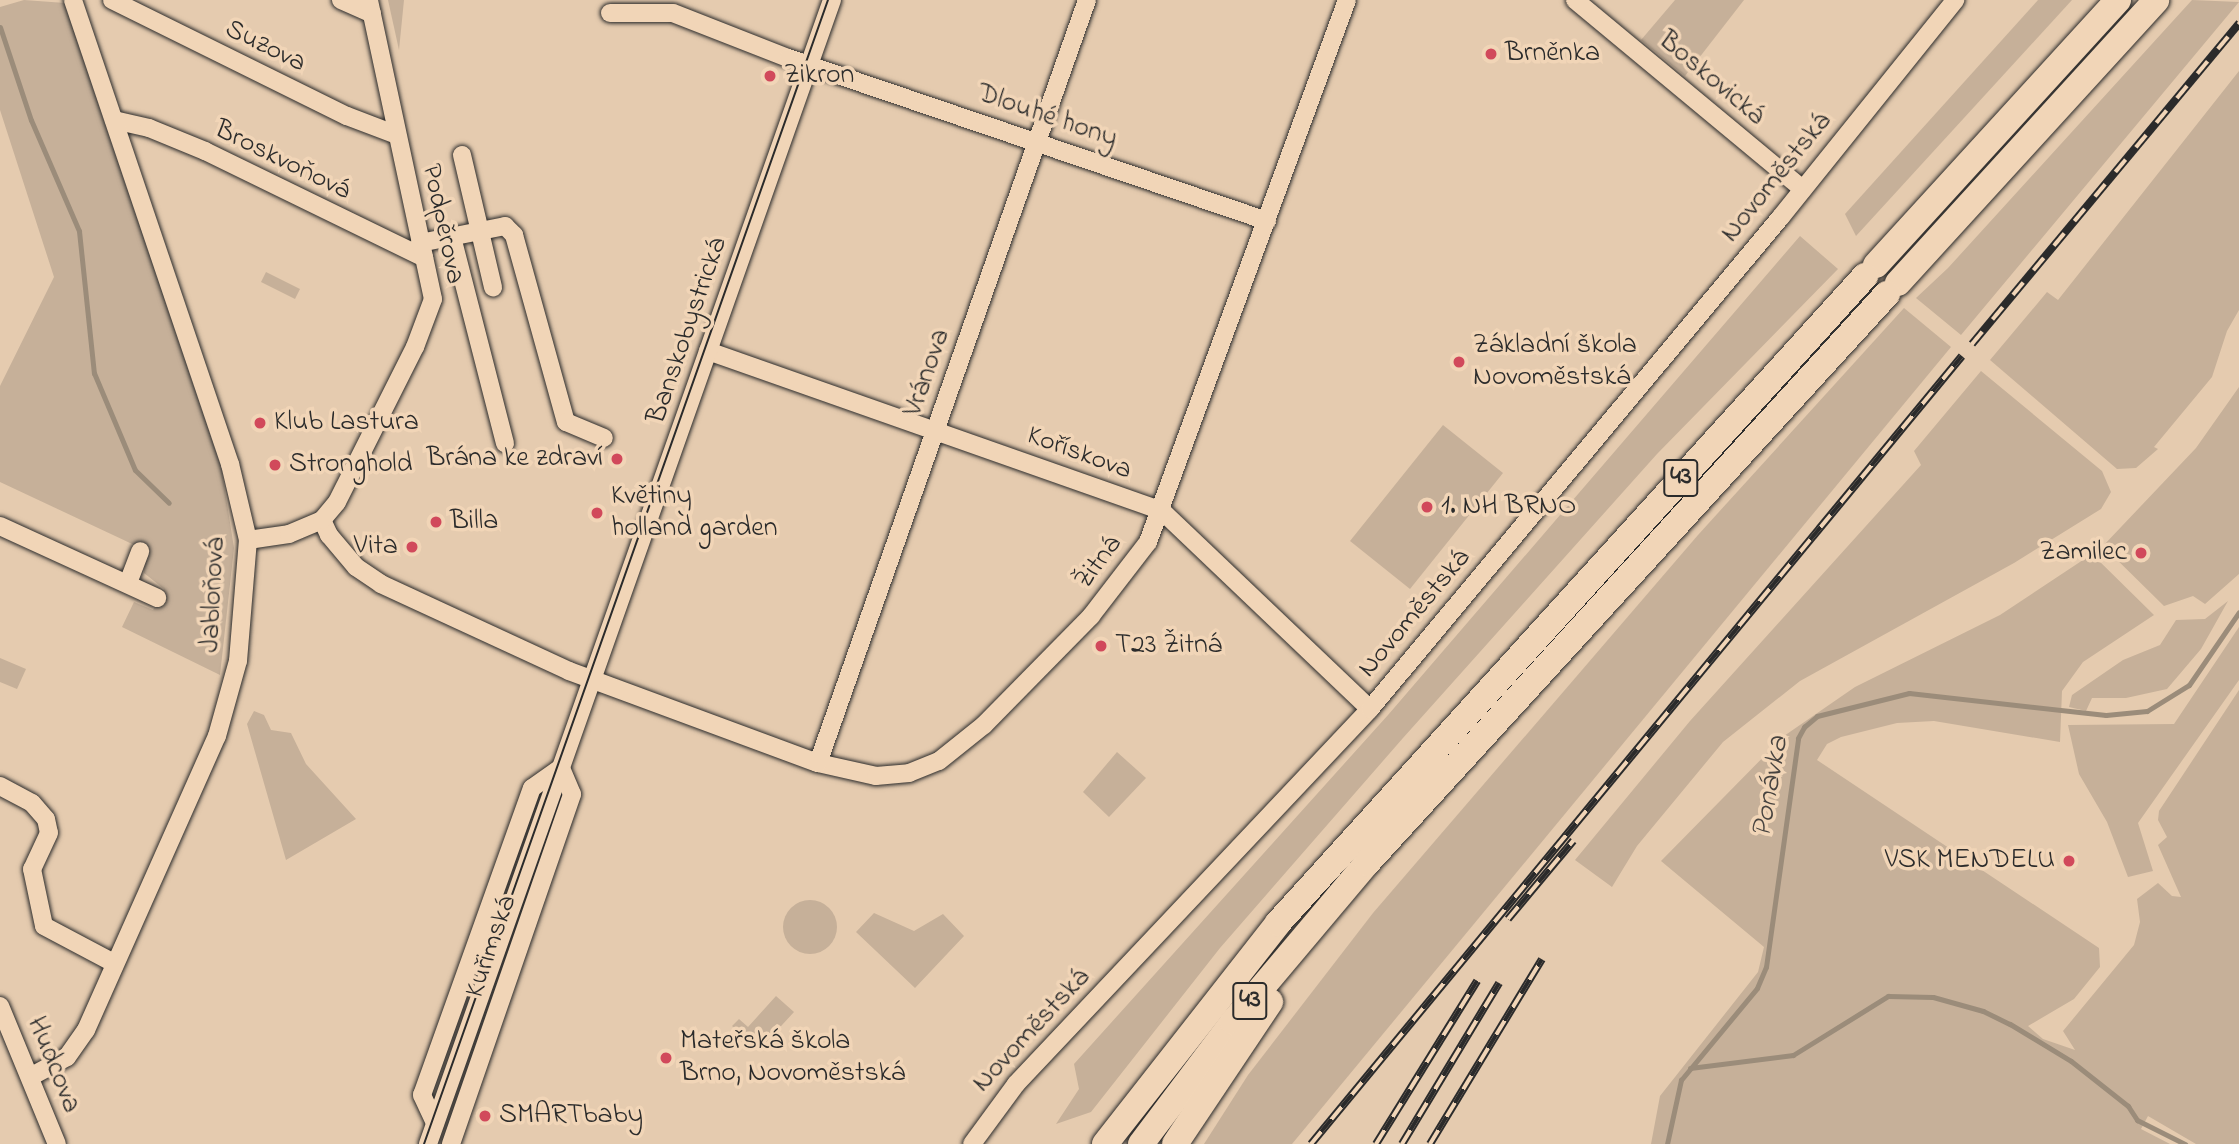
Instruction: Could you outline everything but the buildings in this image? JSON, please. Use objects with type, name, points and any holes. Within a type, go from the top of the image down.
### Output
[{"type":"highway","name":"43","points":[[1105,1144],[1287,912],[2118,0]]},
{"type":"highway","name":"43","points":[[1141,1144],[1233,1022],[1367,863],[2156,0]]},
{"type":"highway","points":[[1175,1144],[1367,863]]},
{"type":"street","name":"Jabloňová","points":[[30,1077],[67,1057],[86,1030],[217,736],[238,661],[248,540],[230,464],[73,0]]},
{"type":"street","name":"Suzova","points":[[112,0],[347,117],[397,135]]},
{"type":"street","points":[[341,0],[370,7]]},
{"type":"street","name":"Banskobystrická","points":[[593,679],[832,0]]},
{"type":"street","name":"Vránova","points":[[818,763],[1087,0]]},
{"type":"street","name":"Žitná","points":[[593,679],[818,763],[876,776],[909,773],[957,749],[1114,591],[1135,563],[1162,512],[1348,0]]},
{"type":"street","name":"Novoměstská","points":[[972,1144],[1016,1084],[1370,709],[1803,190],[1955,0]]},
{"type":"street","name":"Boskovická","points":[[1584,3],[1803,190]]},
{"type":"street","name":"Podpěrova","points":[[322,520],[337,502],[415,347],[433,299],[370,7]]},
{"type":"street","name":"Dlouhé hony","points":[[610,13],[673,13],[1267,221]]},
{"type":"street","name":"Broskvoňová","points":[[114,120],[149,128],[205,151],[422,251]]},
{"type":"street","points":[[462,155],[494,287]]},
{"type":"street","points":[[422,251],[452,237],[481,230],[505,226],[514,235],[566,422],[604,438]]},
{"type":"street","name":"Podpěrova","points":[[452,237],[505,443]]},
{"type":"street","name":"Kořískova","points":[[708,351],[1162,512],[1370,709]]},
{"type":"street","points":[[248,540],[289,534],[322,520],[329,535],[356,567],[390,589],[593,679]]},
{"type":"street","points":[[0,526],[158,598]]},
{"type":"street","points":[[128,583],[140,551]]},
{"type":"street","name":"Kuřimská","points":[[428,1144],[593,679]]},
{"type":"street","name":"Kuřimská","points":[[451,1144],[572,794],[561,768]]},
{"type":"street","points":[[0,786],[32,803],[46,819],[49,833],[32,869],[44,926],[114,963]]},
{"type":"street","name":"Hudcova","points":[[0,1006],[57,1144]]},
{"type":"shaded area","points":[[24,0],[65,3],[221,466],[234,548],[220,675],[122,627],[134,602],[153,610],[164,589],[144,573],[145,550],[0,482],[0,386],[54,277],[0,110],[0,7]]},
{"type":"shaded area","points":[[388,0],[404,0],[399,50]]},
{"type":"shaded area","points":[[1675,0],[1744,0],[1685,76],[1641,40]]},
{"type":"shaded area","points":[[2038,0],[2072,0],[1856,236],[1845,214]]},
{"type":"shaded area","points":[[2192,0],[2239,2],[1961,335],[1916,298],[1948,268]]},
{"type":"shaded area","points":[[2239,71],[2239,310],[2227,331],[2212,377],[2154,447],[2158,449],[2136,468],[2117,469],[1990,360],[2047,292],[2058,300]]},
{"type":"shaded area","points":[[1800,236],[1838,269],[1657,454],[1403,738],[1220,948],[1091,1112],[1056,1124],[1079,1089],[1074,1064],[1388,715]]},
{"type":"shaded area","points":[[266,272],[300,289],[295,299],[261,282]]},
{"type":"shaded area","points":[[1904,308],[1951,347],[1292,1144],[1204,1144],[1248,1075],[1373,913],[1698,535]]},
{"type":"shaded area","points":[[1981,371],[2102,471],[2111,492],[2101,509],[2014,563],[1800,681],[1723,742],[1637,846],[1612,887],[1575,860],[1690,721],[1921,465],[1914,451]]},
{"type":"shaded area","points":[[2239,387],[2239,574],[2205,604],[2193,596],[2164,606],[2103,546],[2196,448]]},
{"type":"shaded area","name":"1. NH BRNO","points":[[1443,425],[1503,473],[1410,589],[1350,541]]},
{"type":"shaded area","points":[[2092,554],[2154,615],[2083,662],[2062,691],[2060,742],[1934,721],[1897,723],[1841,737],[1827,744],[1817,760],[2099,948],[2100,967],[2074,999],[2028,1026],[2043,1039],[2075,1050],[2063,1031],[2134,945],[2140,922],[2137,899],[2158,883],[2172,896],[2181,897],[2158,845],[2167,837],[2158,820],[2159,811],[2239,690],[2239,1144],[2196,1144],[2148,1116],[2141,1129],[2170,1144],[1651,1144],[1660,1096],[1758,972],[1764,947],[1661,861],[1784,736],[1855,687],[2000,615]]},
{"type":"shaded area","points":[[2228,601],[2201,649],[2167,689],[2126,698],[2092,698],[2086,711],[2069,707],[2072,695],[2123,660],[2160,645],[2176,620],[2205,619]]},
{"type":"shaded area","points":[[2239,627],[2239,680],[2138,823],[2153,871],[2128,877],[2107,822],[2079,774],[2068,725],[2174,724]]},
{"type":"shaded area","points":[[0,658],[26,669],[17,689],[0,682]]},
{"type":"shaded area","points":[[254,711],[264,715],[271,730],[291,733],[306,764],[356,819],[286,860],[247,724]]},
{"type":"shaded area","points":[[1117,752],[1146,778],[1109,817],[1083,792]]},
{"type":"shaded area","points":[[810,900],[829,908],[837,927],[829,946],[810,954],[791,946],[783,927],[791,908]]},
{"type":"shaded area","points":[[874,913],[914,931],[943,914],[964,936],[915,988],[856,932]]},
{"type":"shaded area","points":[[776,996],[794,1012],[759,1050],[732,1026],[739,1019],[748,1027]]},
{"type":"waterway","points":[[0,27],[31,120],[79,231],[94,373],[135,470],[169,503]]},
{"type":"waterway","name":"Ponávka","points":[[1667,1144],[1681,1080],[1757,988],[1766,967],[1798,738],[1804,727],[1817,716],[1909,693],[2106,715],[2147,711],[2189,685],[2239,612]]},
{"type":"waterway","points":[[1690,1068],[1793,1055],[1888,996],[1933,997],[1983,1011],[2010,1024],[2071,1061],[2128,1106],[2137,1120],[2185,1144]]},
{"type":"tram line","points":[[424,1144],[828,0]]},
{"type":"railway","points":[[1972,344],[2239,23]]},
{"type":"railway","points":[[1311,1144],[1962,356]]},
{"type":"railway","points":[[1508,919],[1573,841]]},
{"type":"railway","points":[[1430,1144],[1542,959]]},
{"type":"railway","points":[[1376,1144],[1477,981]]},
{"type":"railway","points":[[1402,1144],[1499,983]]},
{"type":"place","name":"Brněnka","points":[[1491,54]]},
{"type":"place","name":"Zikron","points":[[770,76]]},
{"type":"place","name":"Základní škola Novoměstská","points":[[1459,362]]},
{"type":"place","name":"Klub Lastura","points":[[260,423]]},
{"type":"place","name":"Brána ke zdraví","points":[[617,459]]},
{"type":"place","name":"Stronghold","points":[[275,465]]},
{"type":"place","name":"1. NH BRNO","points":[[1427,507]]},
{"type":"place","name":"Květiny holland garden","points":[[597,513]]},
{"type":"place","name":"Billa","points":[[436,522]]},
{"type":"place","name":"Vita","points":[[412,547]]},
{"type":"place","name":"Zamilec","points":[[2141,553]]},
{"type":"place","name":"T23 Žitná","points":[[1101,646]]},
{"type":"place","name":"VSK MENDELU","points":[[2069,861]]},
{"type":"place","name":"Mateřská škola Brno, Novoměstská","points":[[666,1058]]},
{"type":"place","name":"SMARTbaby","points":[[485,1116]]}]
